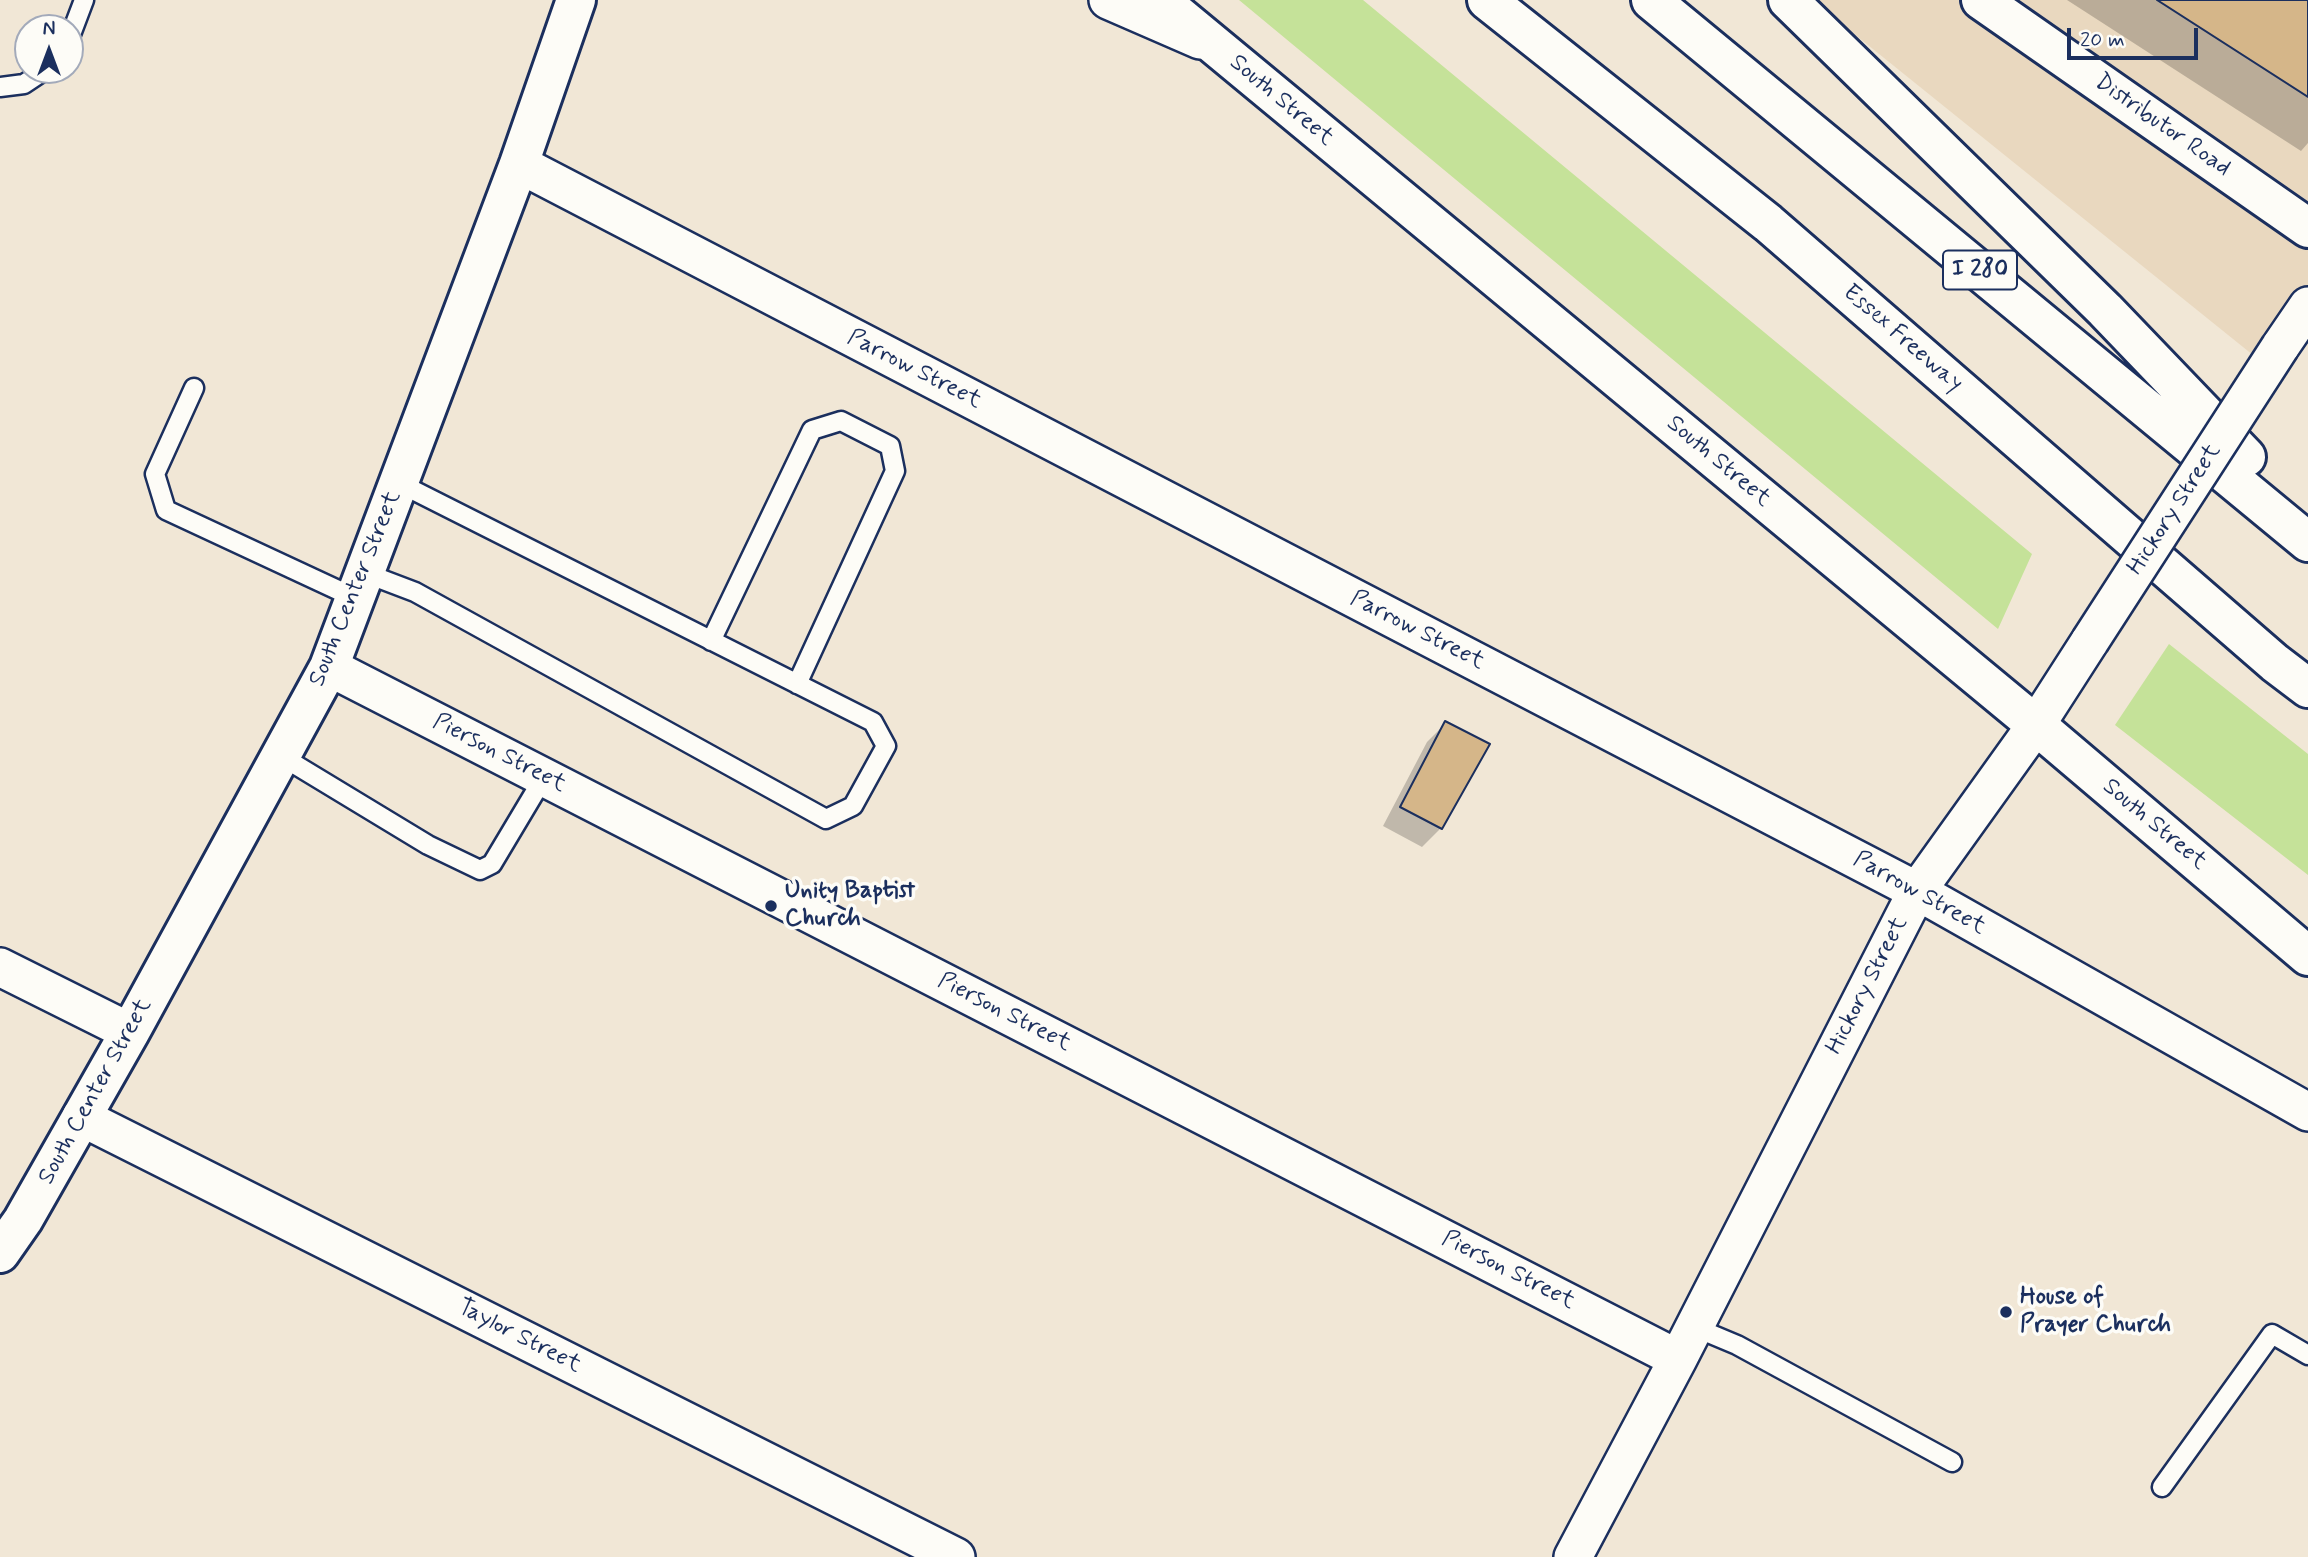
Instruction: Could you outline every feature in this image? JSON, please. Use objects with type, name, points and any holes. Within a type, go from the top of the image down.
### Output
[{"type":"main road","name":"South Center Street","points":[[0,1253],[23,1220],[130,1032],[329,667],[519,164],[576,0]]},
{"type":"main road","points":[[1160,0],[1217,48]]},
{"type":"main road","name":"Essex Freeway","points":[[1487,0],[1768,223],[2275,663],[2308,688]]},
{"type":"main road","name":"I 280","points":[[1651,0],[2308,542]]},
{"type":"main road","points":[[1788,0],[2105,310],[2308,522]]},
{"type":"main road","name":"Distributor Road","points":[[1982,0],[2308,228]]},
{"type":"main road","name":"South Street","points":[[1217,48],[2036,725],[2308,956]]},
{"type":"street","name":"South Street","points":[[1108,0],[1217,48]]},
{"type":"street","name":"Parrow Street","points":[[519,164],[1917,891],[2308,1112]]},
{"type":"street","name":"Hickory Street","points":[[1573,1557],[1686,1343],[1917,891],[2036,725],[2308,306]]},
{"type":"street","name":"Pierson Street","points":[[329,667],[1686,1343]]},
{"type":"street","points":[[0,967],[130,1032]]},
{"type":"street","name":"Taylor Street","points":[[81,1117],[957,1557]]},
{"type":"lane","points":[[0,87],[24,84]]},
{"type":"lane","points":[[194,388],[155,474],[166,510],[360,586],[415,592],[826,819],[853,806],[886,746],[873,722],[399,483]]},
{"type":"lane","points":[[711,640],[812,430],[841,421],[890,446],[895,471],[797,684]]},
{"type":"lane","points":[[281,756],[428,845],[480,870],[492,864],[544,776]]},
{"type":"lane","points":[[2162,1487],[2272,1334],[2308,1355]]},
{"type":"lane","points":[[1686,1343],[1737,1345],[1952,1462]]},
{"type":"shaded area","points":[[1812,0],[2308,0],[2308,337],[2279,376]]},
{"type":"green space","points":[[1239,0],[1363,0],[2032,554],[1998,629]]},
{"type":"green space","points":[[2169,644],[2308,754],[2308,875],[2115,725]]},
{"type":"building","points":[[2157,0],[2308,0],[2308,97]]},
{"type":"building","points":[[1445,721],[1490,744],[1442,829],[1400,807]]},
{"type":"place","name":"Unity Baptist Church","points":[[771,906]]},
{"type":"place","name":"House of Prayer Church","points":[[2006,1312]]}]
